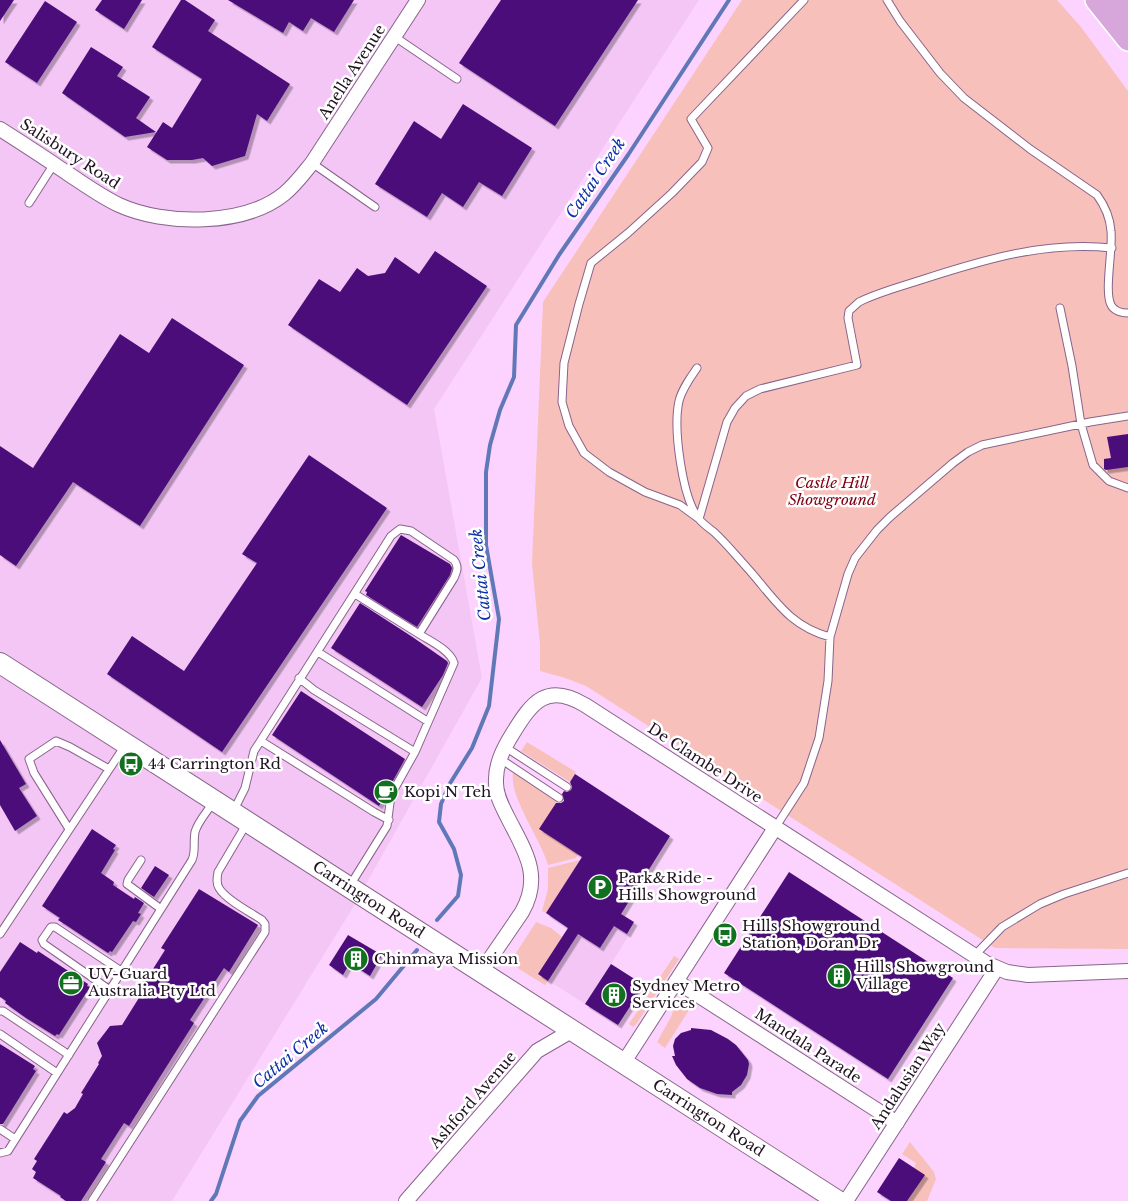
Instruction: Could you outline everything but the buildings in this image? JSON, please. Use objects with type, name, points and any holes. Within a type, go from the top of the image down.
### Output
[{"type":"main road","points":[[1096,0],[1128,40]]},
{"type":"main road","points":[[1115,0],[1128,16]]},
{"type":"main road","name":"Carrington Road","points":[[0,663],[838,1201]]},
{"type":"street","name":"Anella Avenue","points":[[312,163],[418,0]]},
{"type":"street","name":"Salisbury Road","points":[[0,129],[98,194],[120,206],[151,215],[190,218],[232,216],[252,212],[269,204],[295,185],[312,163]]},
{"type":"street","name":"De Clambe Drive","points":[[481,972],[522,912],[529,897],[532,881],[529,860],[498,797],[496,784],[502,752],[533,704],[550,696],[568,696],[585,705],[974,956],[997,968],[1012,973],[1034,975],[1128,971]]},
{"type":"street","points":[[624,1062],[775,828]]},
{"type":"street","name":"Andalusian Way","points":[[846,1201],[997,968]]},
{"type":"street","name":"Mandala Parade","points":[[676,981],[897,1123]]},
{"type":"street","name":"Ashford Avenue","points":[[406,1201],[537,1051],[573,1030]]},
{"type":"lane","points":[[804,0],[691,119],[708,148],[702,162],[672,193],[591,263],[564,363],[562,402],[569,426],[584,453],[609,472],[645,492],[680,505],[699,519],[732,550],[787,614],[807,629],[830,638]]},
{"type":"lane","points":[[887,0],[908,33],[940,73],[964,98],[1030,150],[1097,195],[1109,216],[1112,230],[1109,298],[1114,309],[1118,312],[1128,313]]},
{"type":"lane","points":[[395,37],[457,79]]},
{"type":"lane","points":[[312,163],[375,207]]},
{"type":"lane","points":[[29,203],[54,164]]},
{"type":"lane","points":[[699,519],[721,440],[727,422],[735,408],[746,396],[767,387],[857,365],[848,318],[849,311],[859,302],[972,264],[1006,255],[1040,248],[1066,246],[1112,248]]},
{"type":"lane","points":[[1060,308],[1081,424],[1093,465],[1109,481],[1128,488]]},
{"type":"lane","points":[[697,368],[683,391],[678,414],[682,476],[699,519]]},
{"type":"lane","points":[[775,828],[804,783],[819,738],[828,682],[830,638],[848,574],[855,558],[877,530],[932,480],[968,452],[982,445],[1128,416]]},
{"type":"lane","points":[[92,1201],[265,932],[265,924],[262,920],[226,896],[216,882],[218,872],[240,818],[254,751],[391,536],[400,529],[411,531],[454,560],[457,564],[458,570],[419,634]]},
{"type":"lane","points":[[349,888],[377,844],[388,820],[391,795],[415,752],[454,663],[447,653],[355,594]]},
{"type":"lane","points":[[318,652],[428,721]]},
{"type":"lane","points":[[299,678],[314,690],[415,752]]},
{"type":"lane","points":[[69,829],[34,774],[29,759],[56,741],[109,769]]},
{"type":"lane","points":[[260,741],[388,820]]},
{"type":"lane","points":[[0,934],[126,744]]},
{"type":"lane","points":[[502,752],[567,787]]},
{"type":"lane","points":[[502,752],[560,798]]},
{"type":"lane","points":[[0,1153],[8,1151],[194,856],[196,832],[214,801]]},
{"type":"lane","points":[[141,860],[127,884],[161,909]]},
{"type":"lane","points":[[974,956],[1002,927],[1040,904],[1128,873]]},
{"type":"lane","points":[[110,990],[44,944],[42,940],[51,928],[56,927],[122,971]]},
{"type":"lane","points":[[0,1011],[3,1010],[68,1055]]},
{"type":"lane","points":[[0,1034],[57,1073]]},
{"type":"lane","points":[[0,1129],[15,1139]]},
{"type":"shaded area","points":[[0,0],[699,0],[434,409],[482,678],[352,909],[172,1201],[0,1201]]},
{"type":"shaded area","points":[[614,926],[629,935],[611,964],[644,985],[618,1025],[538,974],[568,928],[599,948]]},
{"type":"green space","name":"Castle Hill Showground","points":[[742,0],[1057,0],[1081,27],[1128,91],[1128,949],[995,948],[586,686],[540,671],[540,644],[532,564],[543,302]]},
{"type":"green space","points":[[527,742],[576,772],[570,782],[521,751]]},
{"type":"green space","points":[[513,772],[558,800],[540,829],[578,854],[576,858],[548,865],[520,805],[513,782]]},
{"type":"green space","points":[[580,860],[546,913],[542,911],[548,889],[548,868]]},
{"type":"green space","points":[[536,922],[551,928],[562,937],[538,974],[548,981],[545,985],[519,969],[513,961],[514,956]]},
{"type":"green space","points":[[674,956],[679,959],[633,1027],[629,1024]]},
{"type":"green space","points":[[691,999],[694,1002],[665,1048],[657,1042],[674,1008],[680,1001]]},
{"type":"green space","points":[[910,1142],[934,1172],[936,1179],[927,1201],[907,1201],[924,1175],[914,1168],[916,1163],[902,1154]]},
{"type":"waterway","name":"Cattai Creek","points":[[437,920],[458,896],[461,875],[454,849],[439,822],[441,804],[449,785],[472,748],[489,706],[499,619],[486,545],[486,472],[490,445],[500,410],[514,377],[516,325],[559,255],[628,155],[729,0]]},
{"type":"waterway","name":"Cattai Creek","points":[[211,1201],[216,1194],[240,1121],[258,1096],[376,999],[417,950]]},
{"type":"place","name":"44 Carrington Rd","points":[[131,764]]},
{"type":"place","name":"Kopi N Teh","points":[[386,792]]},
{"type":"place","name":"Park&Ride - Hills Showground","points":[[600,887]]},
{"type":"place","name":"Hills Showground Station, Doran Dr","points":[[725,935]]},
{"type":"place","name":"Chinmaya Mission","points":[[356,959]]},
{"type":"place","name":"Hills Showground Village","points":[[839,976]]},
{"type":"place","name":"UV-Guard Australia Pty Ltd","points":[[71,983]]},
{"type":"place","name":"Sydney Metro Services","points":[[614,995]]}]
